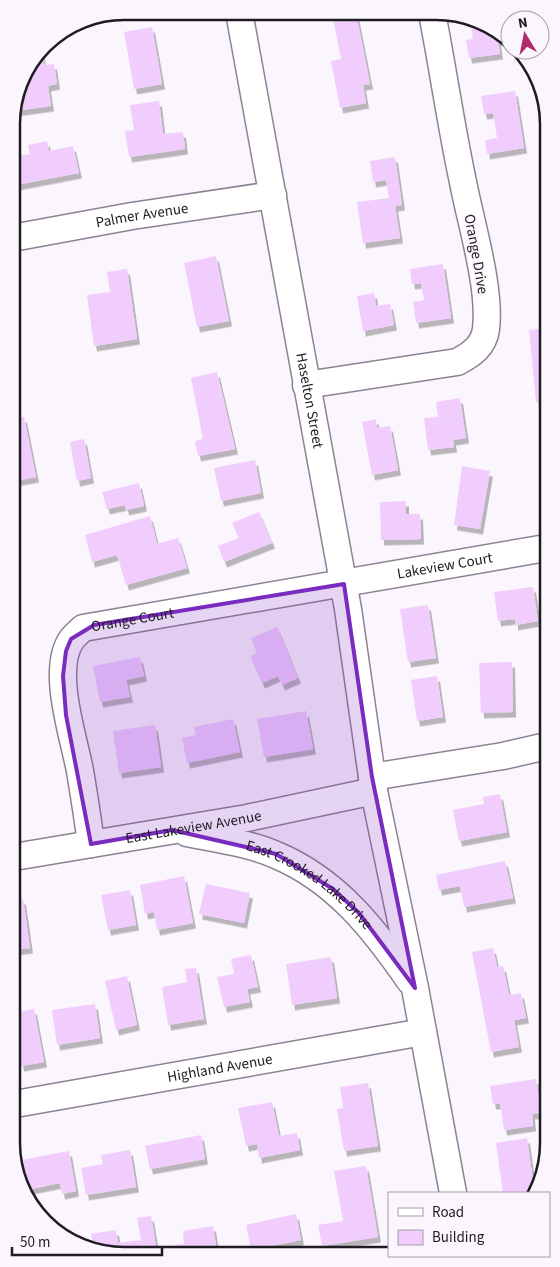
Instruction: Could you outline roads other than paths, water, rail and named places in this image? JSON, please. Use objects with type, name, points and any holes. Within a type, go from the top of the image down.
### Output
[{"type":"street","name":"Haselton Street","points":[[240,20],[344,584],[373,784]]},
{"type":"street","name":"Orange Drive","points":[[306,385],[457,362],[471,355],[481,343],[486,329],[484,284],[462,180],[433,20]]},
{"type":"street","name":"Palmer Avenue","points":[[20,237],[132,216],[273,195]]},
{"type":"street","name":"Lakeview Court","points":[[344,584],[540,549]]},
{"type":"street","name":"Orange Court","points":[[91,844],[80,770],[66,715],[63,676],[66,651],[72,639],[83,628],[94,625],[344,584]]},
{"type":"street","name":"East Lakeview Avenue","points":[[20,856],[246,818],[373,784],[540,748]]},
{"type":"street","name":"East Crooked Lake Drive","points":[[373,784],[415,988],[453,1192]]},
{"type":"street","name":"East Crooked Lake Drive","points":[[172,830],[255,847],[276,854],[308,871],[333,889],[359,913],[415,988]]},
{"type":"street","name":"Highland Avenue","points":[[20,1103],[423,1032]]}]
